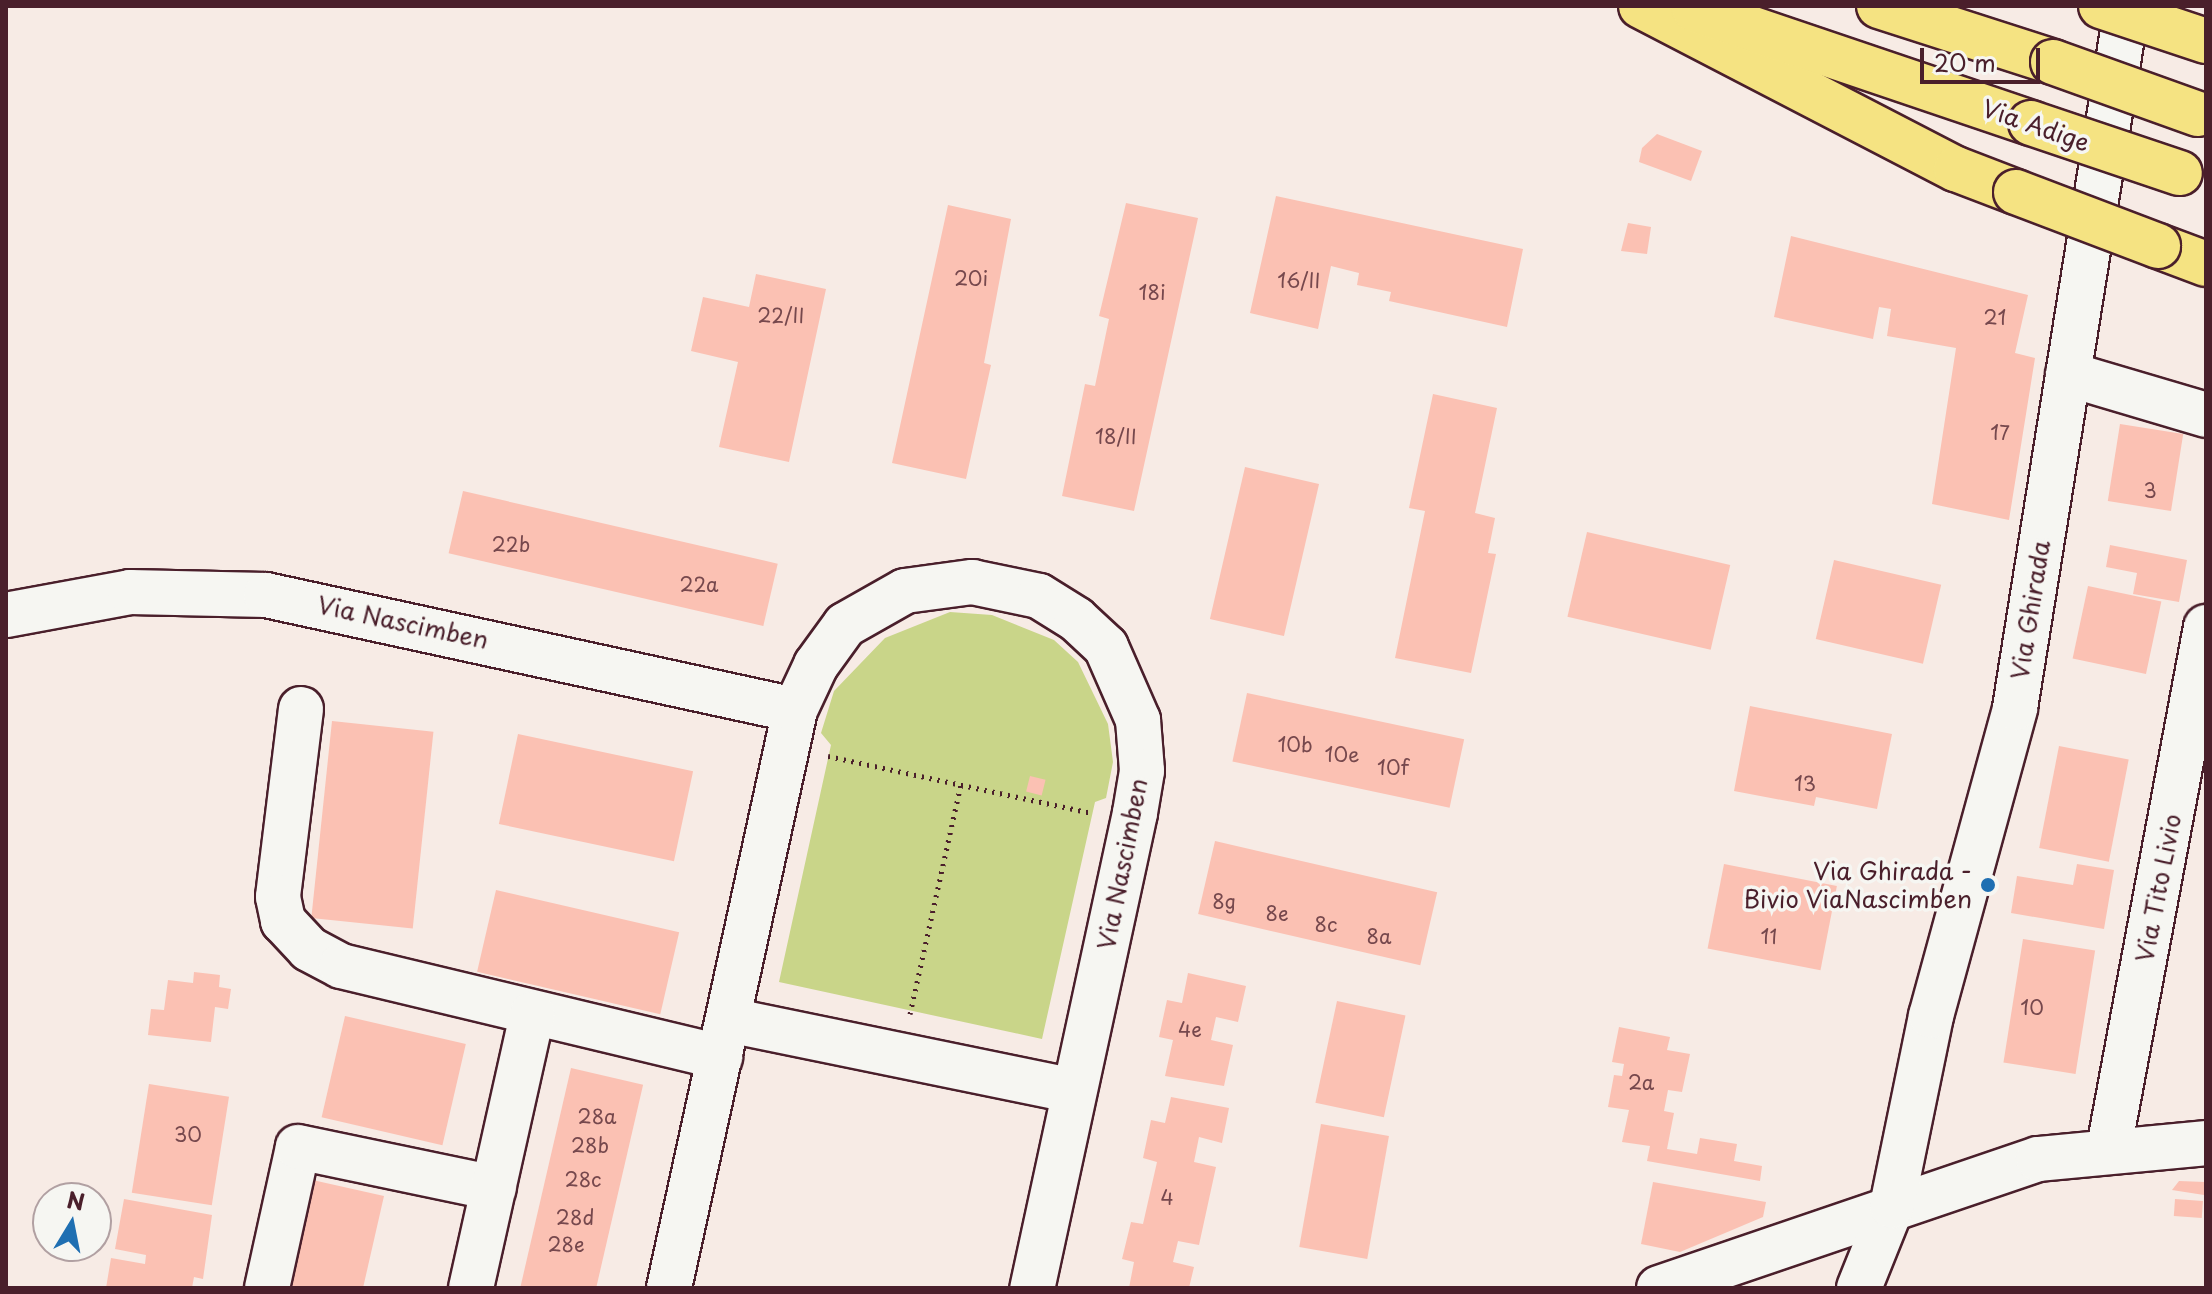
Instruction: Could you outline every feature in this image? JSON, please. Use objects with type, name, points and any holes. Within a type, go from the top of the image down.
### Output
[{"type":"highway","points":[[1641,6],[1956,169],[2206,264]]},
{"type":"highway","name":"Via Adige","points":[[1684,6],[2193,178]]},
{"type":"highway","points":[[1879,6],[2053,62],[2202,115]]},
{"type":"highway","points":[[2101,6],[2206,41]]},
{"type":"street","name":"Via Ghirada","points":[[1859,1288],[1892,1206],[1931,1016],[2015,708],[2127,6]]},
{"type":"street","points":[[2068,374],[2206,415]]},
{"type":"street","name":"Via Nascimben","points":[[669,1288],[795,710],[816,665],[845,625],[905,591],[938,584],[972,582],[1039,596],[1106,647],[1138,720],[1142,771],[1032,1288]]},
{"type":"street","name":"Via Nascimben","points":[[6,615],[130,592],[266,595],[795,710]]},
{"type":"street","name":"Via Tito Livio","points":[[2109,1148],[2206,627]]},
{"type":"street","points":[[301,709],[278,875],[283,921],[294,936],[341,966],[532,1014],[724,1038],[1074,1091]]},
{"type":"street","points":[[471,1288],[532,1014]]},
{"type":"street","points":[[1659,1288],[1892,1206],[2038,1159],[2109,1148],[2206,1143]]},
{"type":"street","points":[[267,1288],[298,1147],[494,1188]]},
{"type":"path","points":[[823,755],[1095,814]]},
{"type":"path","points":[[909,1020],[961,784]]},
{"type":"green space","points":[[950,612],[992,615],[1054,640],[1078,662],[1108,724],[1113,762],[1106,798],[1095,802],[1042,1039],[779,982],[831,745],[821,733],[834,691],[885,638]]},
{"type":"building","points":[[1657,134],[1702,151],[1691,181],[1639,162],[1642,148]]},
{"type":"building","points":[[1276,196],[1523,249],[1507,327],[1389,301],[1391,292],[1357,285],[1359,273],[1331,266],[1318,329],[1250,313]]},
{"type":"building","points":[[1126,203],[1198,218],[1134,511],[1062,496],[1085,384],[1095,386],[1109,319],[1099,316]]},
{"type":"building","points":[[948,205],[1011,219],[984,363],[991,365],[966,479],[892,463]]},
{"type":"building","points":[[1628,223],[1651,227],[1647,254],[1621,251]]},
{"type":"building","points":[[1791,236],[2028,295],[2015,353],[2035,358],[2009,520],[1932,504],[1956,348],[1887,336],[1891,309],[1879,307],[1873,339],[1774,317]]},
{"type":"building","points":[[756,274],[826,289],[789,462],[719,447],[738,362],[691,351],[703,297],[749,307]]},
{"type":"building","points":[[1433,394],[1497,408],[1475,513],[1495,518],[1488,553],[1496,554],[1471,673],[1395,658],[1425,511],[1409,508]]},
{"type":"building","points":[[2120,424],[2183,434],[2171,511],[2108,501]]},
{"type":"building","points":[[1245,467],[1319,484],[1284,636],[1210,619]]},
{"type":"building","points":[[463,491],[778,564],[763,626],[449,553]]},
{"type":"building","points":[[1587,532],[1730,565],[1711,650],[1567,617]]},
{"type":"building","points":[[2110,545],[2187,560],[2179,602],[2133,594],[2137,573],[2106,567]]},
{"type":"building","points":[[1834,560],[1941,585],[1923,664],[1816,639]]},
{"type":"building","points":[[2088,586],[2161,602],[2146,674],[2073,658]]},
{"type":"building","points":[[1247,693],[1464,739],[1450,808],[1232,761]]},
{"type":"building","points":[[1750,706],[1892,734],[1877,809],[1816,797],[1814,806],[1734,791]]},
{"type":"building","points":[[332,721],[433,732],[413,929],[311,918]]},
{"type":"building","points":[[518,734],[693,771],[674,861],[499,824]]},
{"type":"building","points":[[2059,746],[2129,760],[2109,862],[2039,848]]},
{"type":"building","points":[[1030,776],[1046,780],[1042,795],[1026,792]]},
{"type":"building","points":[[1215,841],[1437,892],[1420,965],[1198,914]]},
{"type":"building","points":[[1724,864],[1837,886],[1820,970],[1708,948]]},
{"type":"building","points":[[2077,864],[2114,870],[2104,929],[2011,913],[2017,876],[2073,885]]},
{"type":"building","points":[[496,890],[679,932],[660,1014],[477,972]]},
{"type":"building","points":[[2023,939],[2095,950],[2076,1074],[2003,1062]]},
{"type":"building","points":[[194,972],[220,975],[219,987],[231,989],[228,1009],[215,1007],[211,1042],[148,1035],[151,1009],[164,1010],[168,980],[193,983]]},
{"type":"building","points":[[1188,973],[1246,986],[1238,1022],[1216,1017],[1211,1040],[1233,1045],[1224,1086],[1165,1076],[1173,1040],[1159,1037],[1167,1000],[1182,1003]]},
{"type":"building","points":[[1337,1001],[1405,1016],[1384,1117],[1315,1103]]},
{"type":"building","points":[[345,1016],[466,1044],[442,1145],[322,1117]]},
{"type":"building","points":[[1619,1027],[1670,1037],[1667,1050],[1690,1054],[1682,1092],[1668,1090],[1664,1111],[1674,1113],[1667,1149],[1697,1154],[1700,1138],[1737,1144],[1734,1161],[1762,1166],[1760,1181],[1647,1161],[1650,1146],[1622,1142],[1629,1110],[1608,1107],[1614,1075],[1622,1076],[1624,1064],[1612,1062]]},
{"type":"building","points":[[571,1068],[643,1085],[596,1288],[520,1287]]},
{"type":"building","points":[[149,1084],[229,1097],[212,1205],[132,1193]]},
{"type":"building","points":[[1171,1097],[1229,1108],[1222,1143],[1199,1137],[1194,1162],[1216,1167],[1199,1245],[1178,1241],[1173,1262],[1194,1267],[1189,1288],[1129,1288],[1134,1262],[1122,1259],[1131,1222],[1143,1224],[1157,1162],[1143,1158],[1151,1120],[1165,1123]]},
{"type":"building","points":[[1321,1124],[1389,1136],[1367,1259],[1299,1247]]},
{"type":"building","points":[[308,1179],[384,1196],[363,1288],[284,1288]]},
{"type":"building","points":[[2179,1181],[2205,1182],[2204,1195],[2172,1190]]},
{"type":"building","points":[[1653,1182],[1766,1202],[1763,1217],[1680,1252],[1641,1244]]},
{"type":"building","points":[[124,1199],[212,1215],[203,1279],[194,1277],[192,1288],[106,1288],[112,1258],[145,1264],[146,1255],[115,1249]]},
{"type":"building","points":[[2175,1199],[2203,1201],[2202,1218],[2174,1216]]},
{"type":"place","name":"Via Ghirada - Bivio ViaNascimben","points":[[1988,885]]}]
